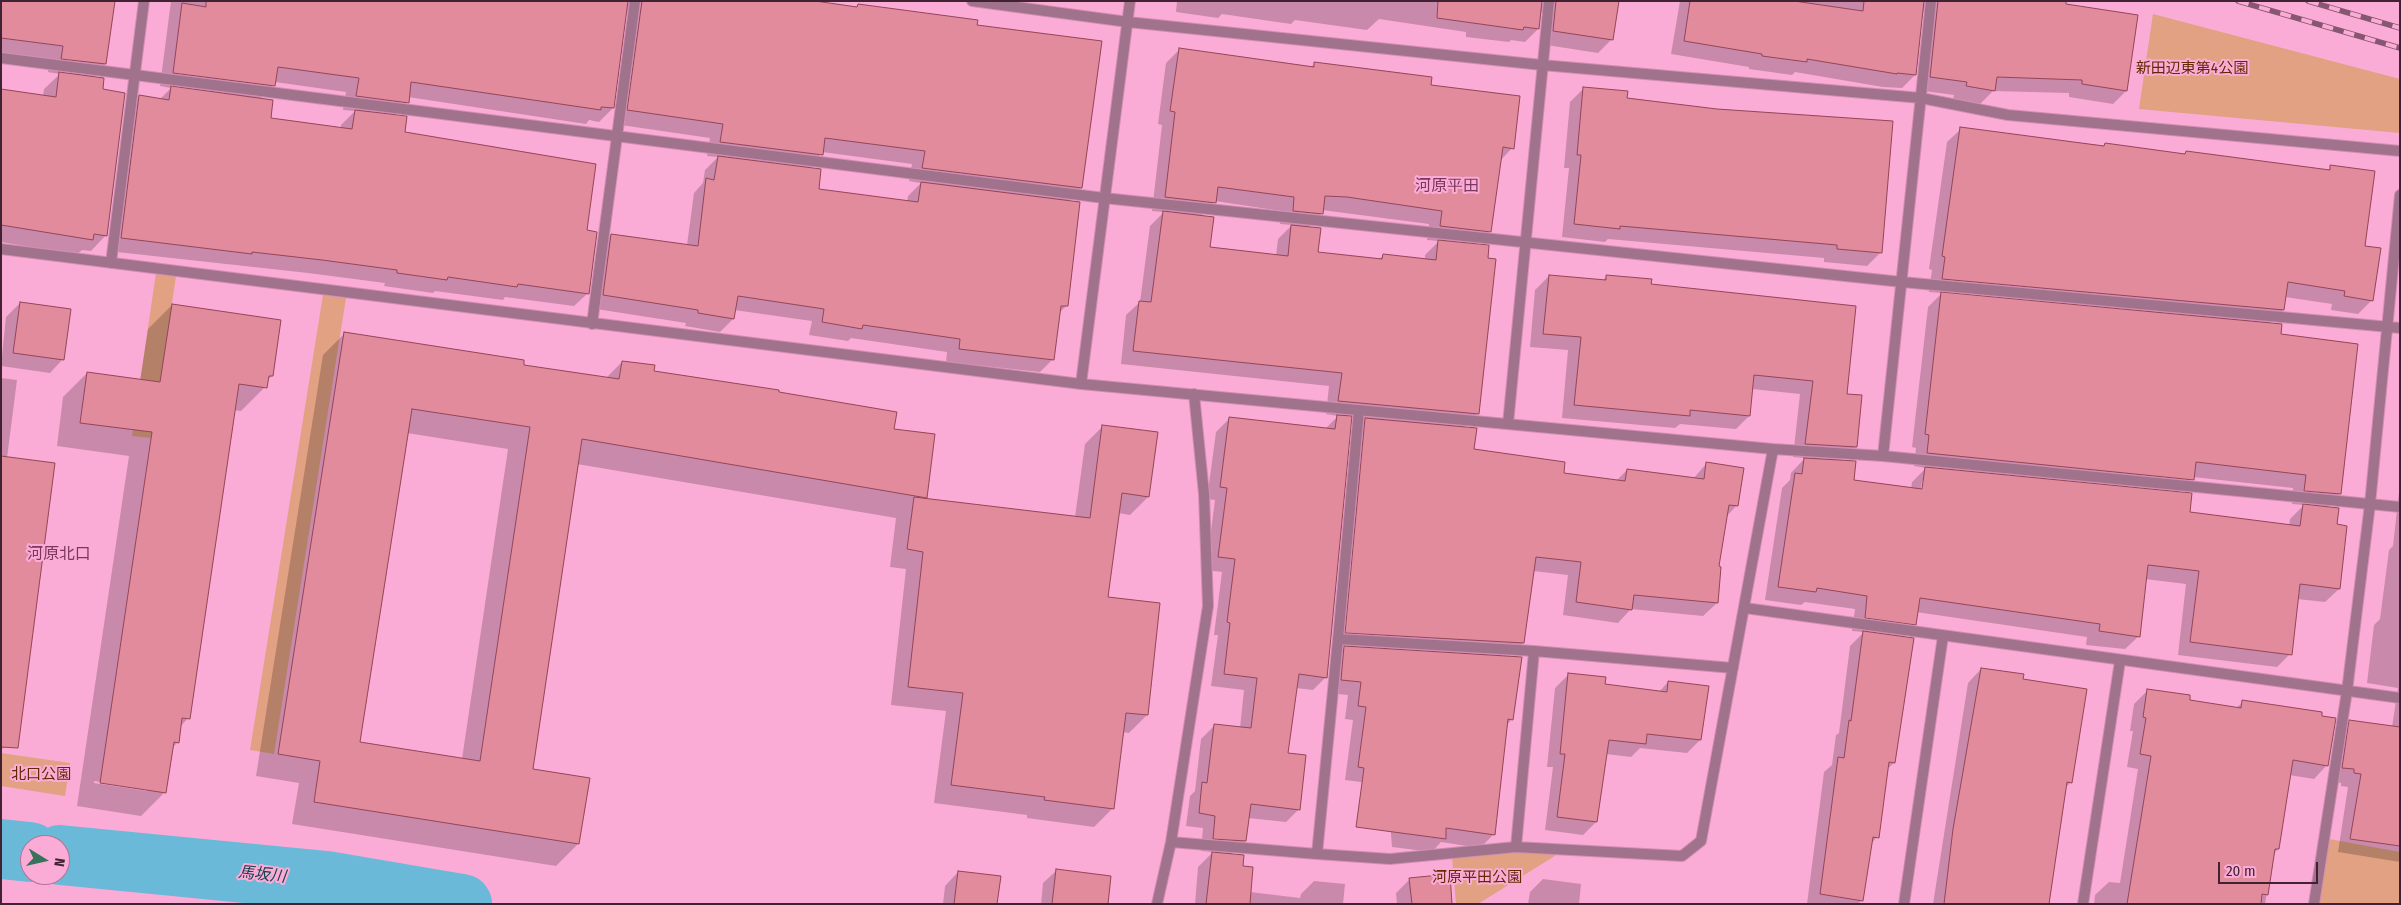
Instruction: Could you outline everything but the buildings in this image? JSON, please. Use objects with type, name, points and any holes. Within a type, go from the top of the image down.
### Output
[{"type":"street","points":[[111,262],[144,1]]},
{"type":"street","points":[[592,324],[635,1]]},
{"type":"street","points":[[972,1],[1128,22],[1542,65],[1921,98],[2008,116],[2400,151]]},
{"type":"street","points":[[1081,384],[1130,1]]},
{"type":"street","points":[[1508,424],[1549,1]]},
{"type":"street","points":[[1883,456],[1931,1]]},
{"type":"street","points":[[1,58],[1104,198],[1902,282],[2400,328]]},
{"type":"street","points":[[2314,904],[2348,691],[2370,504],[2400,194]]},
{"type":"street","points":[[1,249],[1081,384],[1773,448],[1883,456],[2400,507]]},
{"type":"street","points":[[1157,904],[1170,842],[1208,606],[1204,494],[1194,394]]},
{"type":"street","points":[[1317,854],[1359,410]]},
{"type":"street","points":[[1170,842],[1390,859],[1516,847],[1682,856],[1701,841],[1773,448]]},
{"type":"street","points":[[1745,608],[2400,698]]},
{"type":"street","points":[[1904,904],[1943,636]]},
{"type":"street","points":[[1338,639],[1534,651],[1734,668]]},
{"type":"street","points":[[1516,847],[1534,651]]},
{"type":"street","points":[[2082,904],[2120,661]]},
{"type":"green space","name":"新田辺東第4公園","points":[[2153,14],[2400,79],[2400,133],[2139,109]]},
{"type":"green space","points":[[156,273],[176,276],[152,438],[132,436]]},
{"type":"green space","points":[[323,295],[346,298],[274,754],[250,750]]},
{"type":"green space","name":"北口公園","points":[[1,753],[70,763],[65,796],[1,786]]},
{"type":"green space","points":[[2329,839],[2400,852],[2400,904],[2319,904]]},
{"type":"green space","name":"河原平田公園","points":[[1515,850],[1561,852],[1478,904],[1456,904],[1452,857]]},
{"type":"waterway","name":"馬坂川","points":[[1,849],[20,851]]},
{"type":"waterway","name":"馬坂川","points":[[70,856],[327,881],[462,904]]},
{"type":"railway","points":[[2238,1],[2400,48]]},
{"type":"railway","points":[[2308,1],[2400,28]]},
{"type":"district","name":"河原平田","points":[[1447,187]]},
{"type":"district","name":"河原北口","points":[[59,555]]}]
